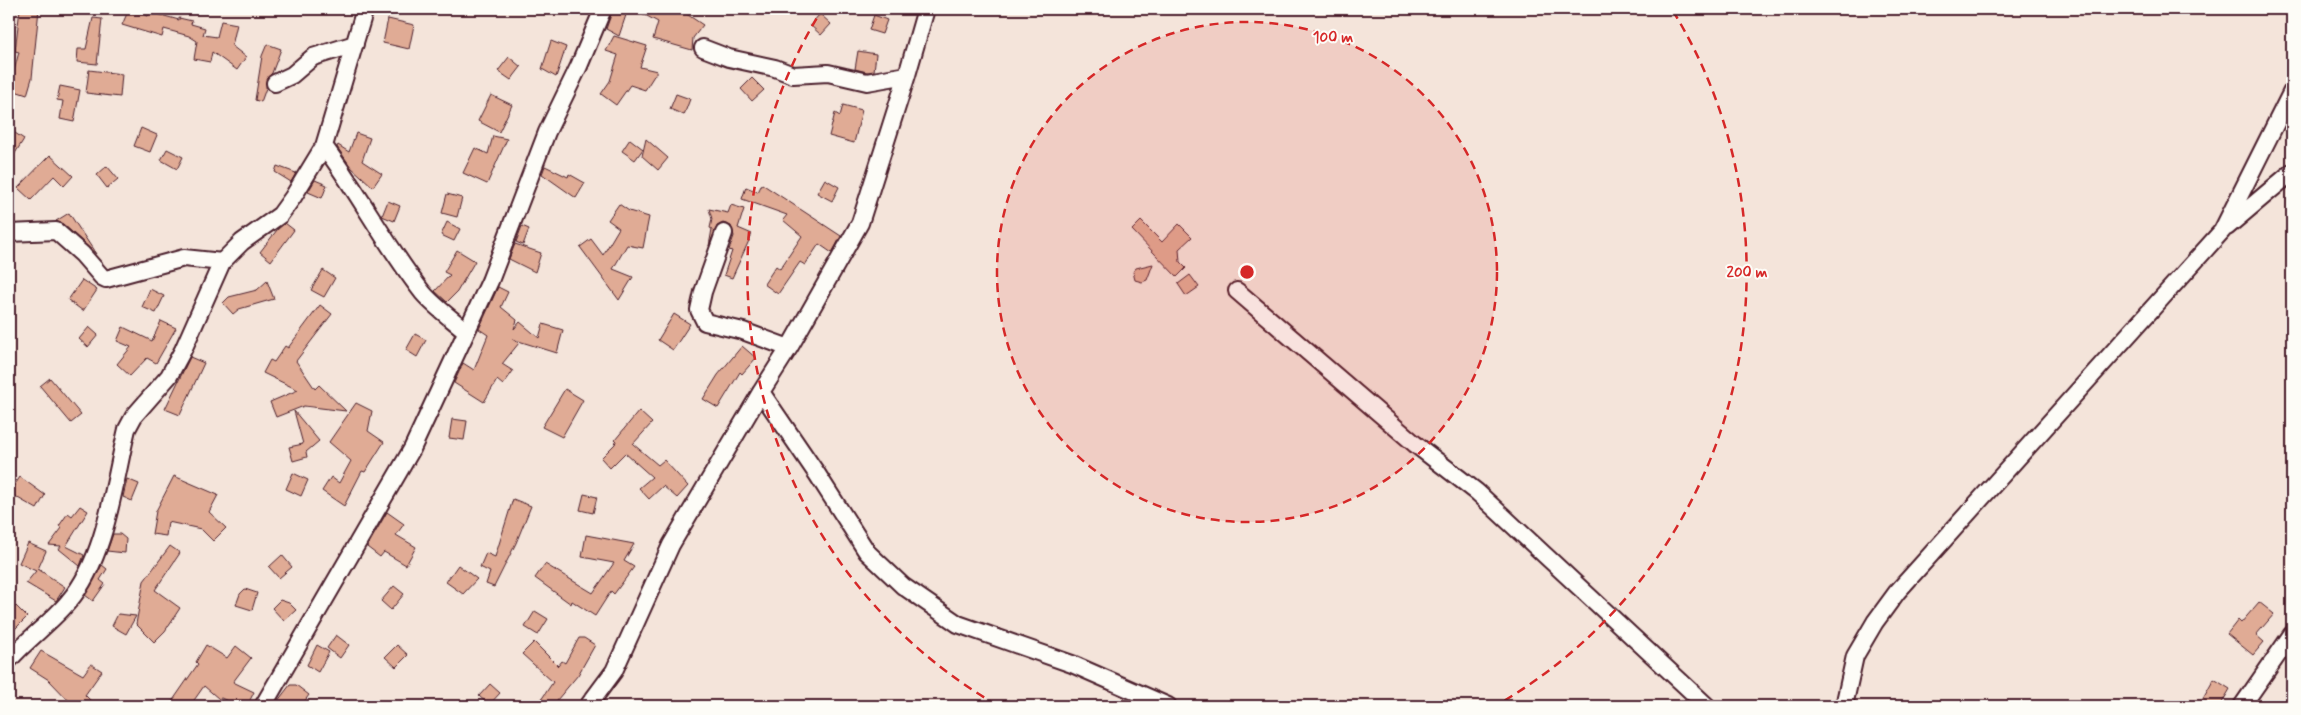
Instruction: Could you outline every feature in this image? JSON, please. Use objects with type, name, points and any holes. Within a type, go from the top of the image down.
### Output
[{"type":"street","points":[[9,660],[24,643],[70,601],[87,572],[102,541],[127,429],[134,416],[169,376],[183,350],[222,262],[242,242],[280,215],[324,146],[365,9]]},
{"type":"street","points":[[263,706],[412,449],[490,280],[546,132],[580,66],[603,9]]},
{"type":"street","points":[[588,706],[614,671],[671,546],[761,392],[790,348],[860,222],[908,76],[926,9]]},
{"type":"street","points":[[275,83],[292,75],[313,57],[356,44]]},
{"type":"street","points":[[703,48],[729,58],[775,68],[793,75],[828,73],[867,82],[908,76]]},
{"type":"street","points":[[2222,232],[2292,91]]},
{"type":"street","points":[[324,146],[341,169],[380,233],[424,294],[466,332]]},
{"type":"street","points":[[1844,706],[1856,656],[1875,622],[1897,592],[2222,232],[2292,172]]},
{"type":"street","points":[[9,233],[56,231],[82,254],[102,278],[106,279],[184,258],[222,262]]},
{"type":"street","points":[[724,232],[703,292],[699,310],[705,322],[743,331],[790,348]]},
{"type":"street","points":[[1237,292],[1415,444],[1478,492],[1707,706]]},
{"type":"street","points":[[761,392],[867,552],[902,586],[958,624],[1072,664],[1168,706]]},
{"type":"street","points":[[2242,706],[2292,634]]},
{"type":"building","points":[[20,9],[39,9],[32,78],[27,95],[9,89],[19,52],[15,51]]},
{"type":"building","points":[[129,9],[148,16],[150,12],[179,20],[179,18],[192,21],[191,24],[205,28],[203,35],[217,37],[221,21],[237,24],[232,46],[246,57],[237,70],[212,52],[210,62],[194,59],[197,41],[189,36],[164,29],[162,37],[122,25]]},
{"type":"building","points":[[613,9],[627,12],[619,36],[606,29]]},
{"type":"building","points":[[634,9],[679,9],[703,25],[693,38],[692,50],[653,39],[658,22]]},
{"type":"building","points":[[820,14],[831,24],[821,35],[810,25]]},
{"type":"building","points":[[874,15],[887,20],[882,34],[869,30]]},
{"type":"building","points":[[93,18],[102,19],[97,64],[77,62],[78,49],[86,49]]},
{"type":"building","points":[[388,19],[414,25],[409,49],[383,43]]},
{"type":"building","points":[[614,36],[647,46],[640,67],[657,71],[645,90],[630,85],[616,105],[601,94],[610,81],[618,55],[606,51]]},
{"type":"building","points":[[551,41],[566,47],[556,77],[542,69]]},
{"type":"building","points":[[267,44],[281,49],[272,73],[267,78],[261,102],[255,100],[262,56]]},
{"type":"building","points":[[858,51],[876,54],[874,71],[867,72],[855,69]]},
{"type":"building","points":[[509,57],[521,67],[511,80],[498,71]]},
{"type":"building","points":[[89,70],[122,74],[120,97],[86,93]]},
{"type":"building","points":[[752,78],[764,90],[752,101],[741,89]]},
{"type":"building","points":[[60,86],[80,90],[74,122],[60,119],[63,101],[57,100]]},
{"type":"building","points":[[676,94],[690,99],[684,115],[670,109]]},
{"type":"building","points":[[491,95],[512,105],[499,132],[478,121]]},
{"type":"building","points":[[843,105],[862,110],[854,143],[829,136],[835,113],[840,116]]},
{"type":"building","points":[[141,128],[157,135],[150,152],[134,146]]},
{"type":"building","points":[[9,129],[24,139],[9,163]]},
{"type":"building","points":[[356,133],[370,138],[362,161],[382,174],[373,187],[351,167],[337,147],[338,145],[349,152]]},
{"type":"building","points":[[493,136],[507,139],[487,184],[463,173],[475,148],[488,154]]},
{"type":"building","points":[[630,139],[643,149],[635,160],[622,151]]},
{"type":"building","points":[[646,139],[668,158],[658,170],[642,156]]},
{"type":"building","points":[[167,149],[183,157],[177,169],[161,160]]},
{"type":"building","points":[[50,155],[73,176],[64,186],[54,176],[31,200],[18,188]]},
{"type":"building","points":[[107,166],[118,179],[107,188],[97,175]]},
{"type":"building","points":[[277,166],[296,173],[291,182],[275,172]]},
{"type":"building","points":[[545,166],[568,177],[569,174],[585,183],[576,198],[542,174]]},
{"type":"building","points":[[825,179],[839,187],[832,201],[817,193]]},
{"type":"building","points":[[315,180],[327,185],[322,198],[308,192]]},
{"type":"building","points":[[762,184],[841,236],[832,253],[819,244],[805,265],[800,262],[778,294],[764,284],[776,266],[780,269],[802,236],[783,220],[787,215],[742,199],[746,187],[758,192]]},
{"type":"building","points":[[447,194],[462,198],[457,217],[442,213]]},
{"type":"building","points":[[388,201],[400,206],[394,221],[382,216]]},
{"type":"building","points":[[619,204],[629,211],[649,217],[643,248],[627,245],[613,269],[633,277],[619,300],[580,247],[591,239],[603,255],[619,228],[608,220]]},
{"type":"building","points":[[731,205],[744,209],[738,228],[752,234],[732,278],[724,275],[732,251],[729,250],[734,236],[731,226],[723,223],[717,226],[709,246],[712,219],[709,209],[728,213]]},
{"type":"building","points":[[69,213],[96,254],[63,224],[56,221]]},
{"type":"building","points":[[1141,221],[1162,242],[1179,224],[1192,237],[1179,249],[1180,262],[1186,268],[1177,277],[1132,230]]},
{"type":"building","points":[[447,222],[460,229],[454,241],[441,235]]},
{"type":"building","points":[[285,223],[294,230],[271,261],[260,252]]},
{"type":"building","points":[[522,226],[529,229],[523,245],[516,242]]},
{"type":"building","points":[[515,244],[541,253],[535,272],[509,259]]},
{"type":"building","points":[[457,250],[475,261],[457,292],[447,302],[435,291],[450,275],[444,272]]},
{"type":"building","points":[[1153,264],[1147,280],[1142,282],[1135,280],[1133,272],[1136,268]]},
{"type":"building","points":[[323,270],[335,278],[324,297],[311,290]]},
{"type":"building","points":[[1190,275],[1199,287],[1186,296],[1178,284]]},
{"type":"building","points":[[82,280],[97,290],[83,311],[68,300]]},
{"type":"building","points":[[267,281],[274,299],[239,309],[233,314],[223,303],[229,297],[257,290]]},
{"type":"building","points":[[498,287],[508,292],[501,307],[517,320],[514,329],[520,322],[539,338],[543,324],[563,330],[557,353],[512,339],[519,343],[502,364],[513,371],[503,385],[497,380],[484,402],[454,383],[463,363],[474,370],[488,335],[479,329]]},
{"type":"building","points":[[150,289],[164,296],[156,313],[142,307]]},
{"type":"building","points":[[320,305],[332,314],[296,361],[315,389],[319,385],[346,411],[304,406],[276,417],[270,402],[298,390],[263,373],[270,360],[274,362],[285,346],[288,348]]},
{"type":"building","points":[[674,314],[690,324],[673,350],[658,340]]},
{"type":"building","points":[[161,321],[176,328],[156,363],[147,358],[130,376],[117,364],[131,347],[117,341],[123,327],[152,341]]},
{"type":"building","points":[[89,327],[98,335],[88,347],[79,339]]},
{"type":"building","points":[[415,334],[426,340],[417,357],[406,350]]},
{"type":"building","points":[[742,346],[756,358],[742,374],[740,372],[718,408],[703,399],[718,375]]},
{"type":"building","points":[[190,357],[204,363],[180,415],[165,409]]},
{"type":"building","points":[[50,378],[81,415],[71,423],[40,386]]},
{"type":"building","points":[[565,389],[583,400],[562,437],[542,427]]},
{"type":"building","points":[[356,403],[372,411],[368,431],[384,442],[365,472],[362,471],[344,506],[322,491],[331,477],[339,483],[351,461],[329,442]]},
{"type":"building","points":[[294,411],[319,441],[306,452],[307,457],[293,461],[289,447],[303,444]]},
{"type":"building","points":[[639,411],[652,423],[633,444],[658,465],[664,460],[688,486],[677,498],[663,486],[649,499],[639,488],[652,477],[625,453],[610,468],[601,458],[615,444],[615,440]]},
{"type":"building","points":[[452,419],[467,421],[464,440],[449,438]]},
{"type":"building","points":[[293,473],[308,480],[301,496],[286,489]]},
{"type":"building","points":[[174,476],[218,495],[209,512],[226,528],[213,541],[201,529],[168,522],[166,536],[152,534],[156,511]]},
{"type":"building","points":[[20,477],[45,495],[37,509],[9,493]]},
{"type":"building","points":[[127,479],[139,484],[132,501],[123,497]]},
{"type":"building","points":[[584,494],[597,497],[593,513],[580,510]]},
{"type":"building","points":[[513,499],[531,506],[516,543],[494,587],[486,584],[490,572],[480,567],[486,553],[495,557]]},
{"type":"building","points":[[80,506],[88,511],[66,546],[84,555],[80,566],[59,549],[61,546],[49,545],[62,528],[59,526],[68,513],[72,516]]},
{"type":"building","points":[[387,512],[404,524],[396,535],[416,547],[406,565],[384,552],[380,557],[367,547]]},
{"type":"building","points":[[113,534],[120,534],[126,539],[125,553],[107,551]]},
{"type":"building","points":[[586,535],[634,544],[624,561],[634,567],[614,594],[611,591],[595,616],[572,601],[571,604],[535,578],[545,564],[593,593],[614,563],[582,557]]},
{"type":"building","points":[[28,543],[46,551],[38,569],[65,587],[56,601],[26,583],[36,571],[19,563]]},
{"type":"building","points":[[170,546],[180,553],[155,590],[180,608],[165,631],[154,642],[136,624],[144,581]]},
{"type":"building","points":[[282,555],[292,567],[279,578],[269,567]]},
{"type":"building","points":[[102,565],[107,569],[100,580],[105,584],[93,601],[85,595]]},
{"type":"building","points":[[458,565],[477,579],[463,594],[446,582]]},
{"type":"building","points":[[394,586],[404,594],[391,610],[381,601]]},
{"type":"building","points":[[245,589],[257,593],[252,610],[236,605],[240,594]]},
{"type":"building","points":[[280,600],[289,603],[296,610],[284,621],[272,608]]},
{"type":"building","points":[[2259,602],[2274,614],[2256,635],[2264,642],[2253,655],[2227,634],[2238,620],[2241,623]]},
{"type":"building","points":[[16,606],[27,617],[9,635],[9,613]]},
{"type":"building","points":[[535,611],[548,619],[538,635],[525,627]]},
{"type":"building","points":[[118,614],[136,616],[126,634],[112,626]]},
{"type":"building","points":[[336,635],[349,645],[340,658],[327,648]]},
{"type":"building","points":[[579,638],[584,638],[595,645],[578,675],[552,706],[537,706],[553,682],[522,654],[534,642],[558,666],[562,661],[565,663]]},
{"type":"building","points":[[206,645],[227,658],[236,646],[251,658],[233,682],[254,692],[247,706],[238,706],[221,698],[219,699],[204,686],[190,706],[169,706],[198,664],[196,662]]},
{"type":"building","points":[[317,645],[329,652],[318,672],[307,665]]},
{"type":"building","points":[[397,645],[408,655],[396,667],[385,657]]},
{"type":"building","points":[[41,651],[83,675],[91,664],[102,671],[85,695],[96,706],[74,706],[49,680],[30,668]]},
{"type":"building","points":[[2214,679],[2230,689],[2220,706],[2199,706]]},
{"type":"building","points":[[490,684],[500,693],[489,705],[479,696]]},
{"type":"building","points":[[290,685],[296,685],[309,695],[301,706],[274,706]]}]
